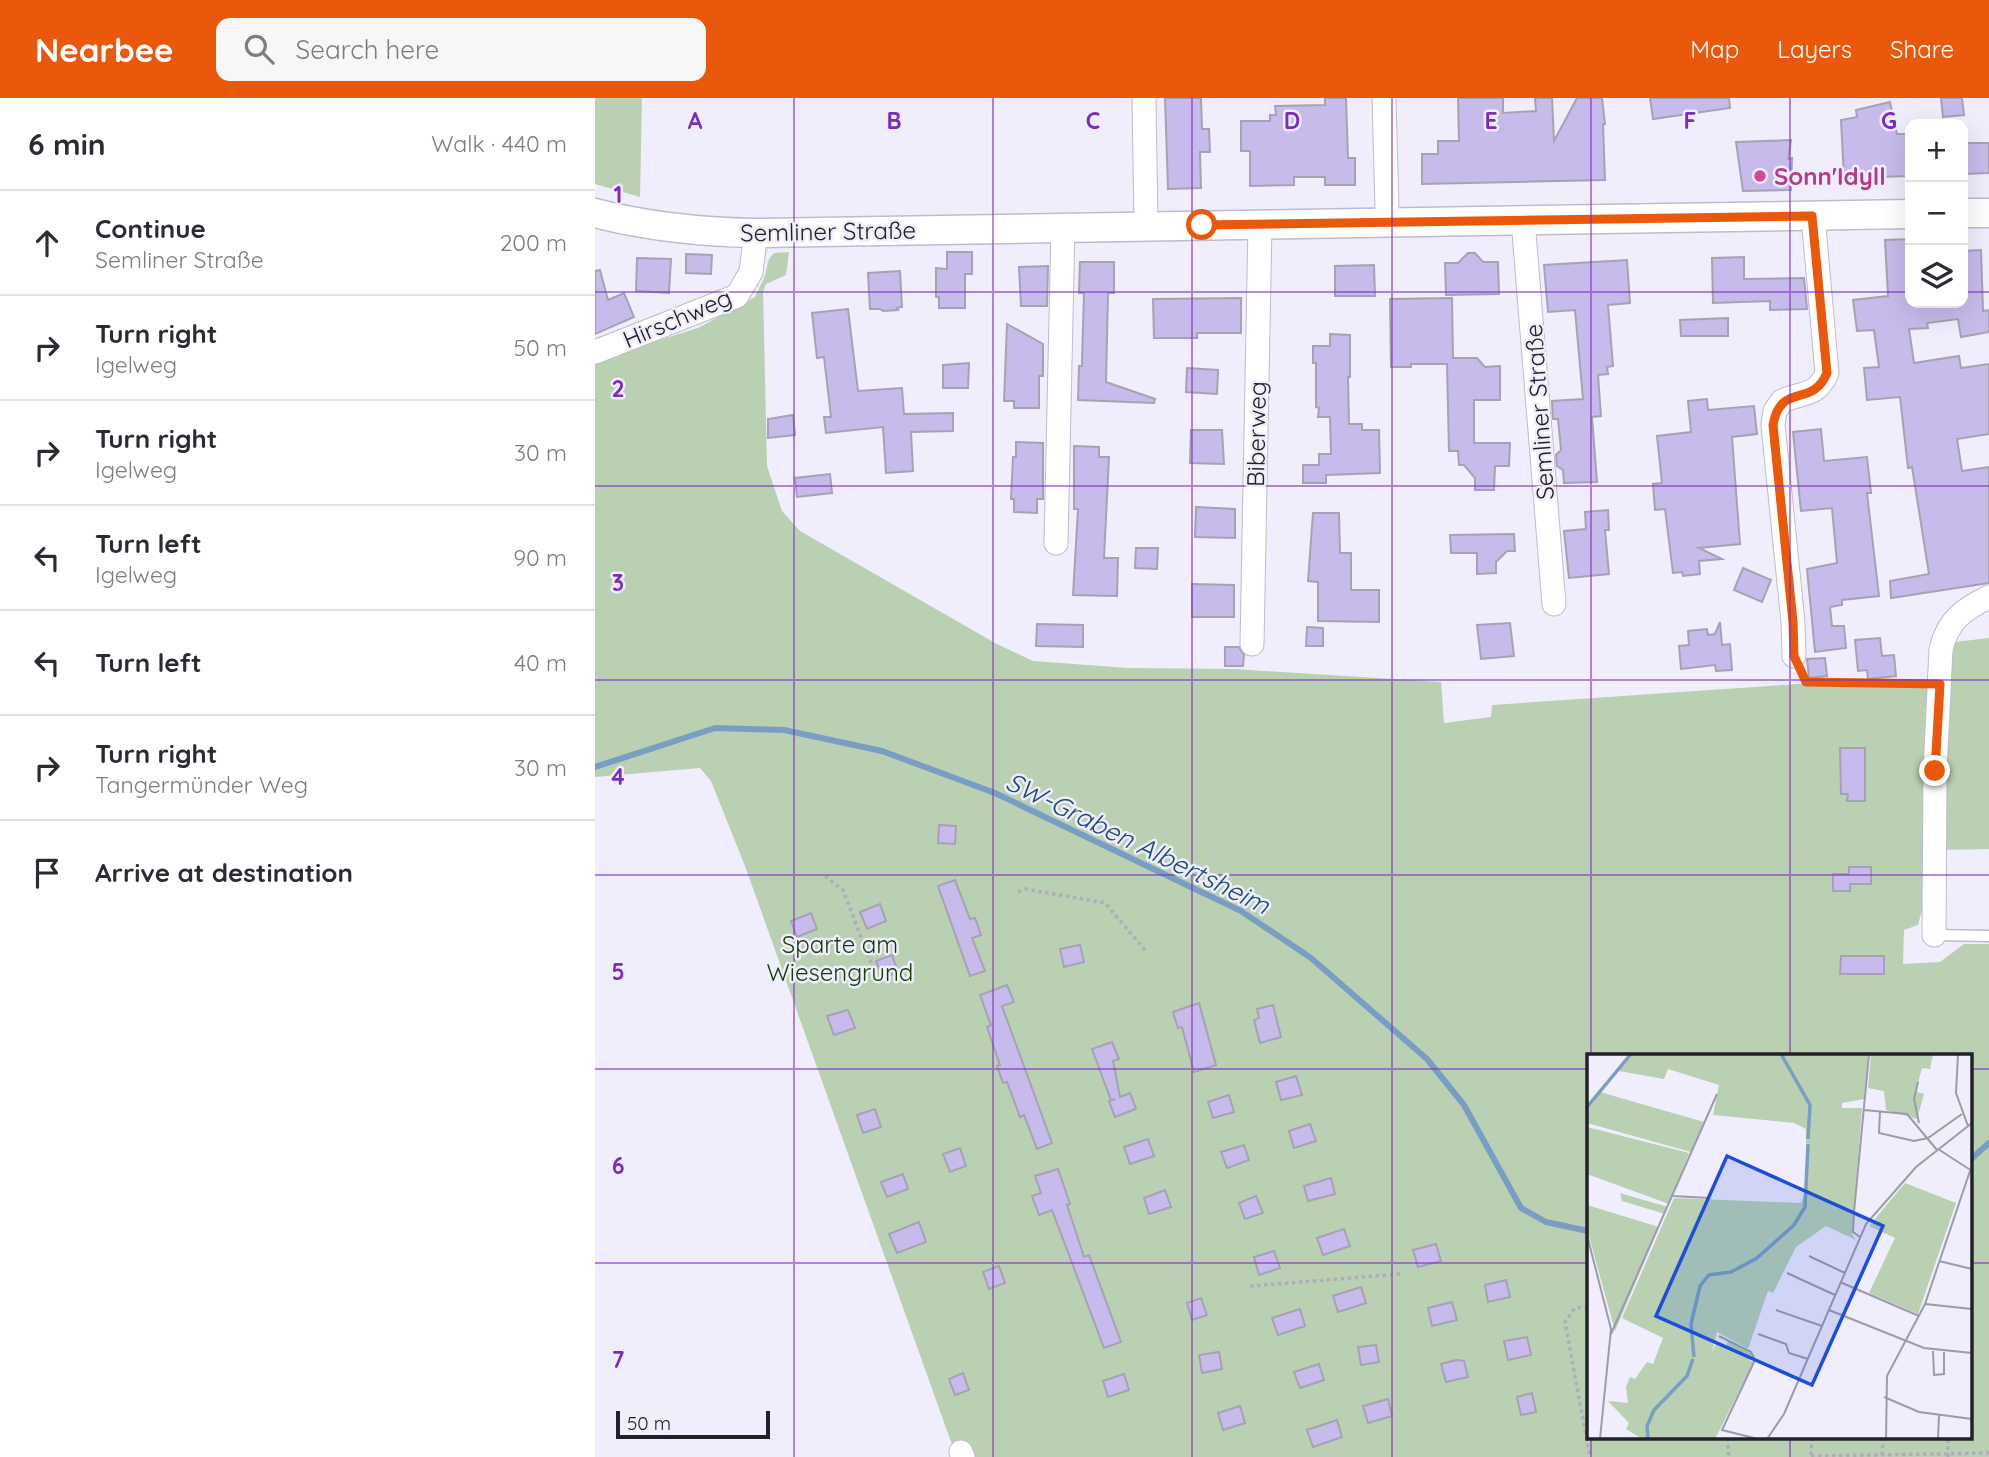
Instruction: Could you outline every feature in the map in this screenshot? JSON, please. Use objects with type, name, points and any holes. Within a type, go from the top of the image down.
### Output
[{"type":"street","points":[[1144,98],[1146,226]]},
{"type":"street","points":[[1384,98],[1387,209],[1384,222]]},
{"type":"street","name":"Semliner Straße","points":[[595,213],[641,224],[705,232],[756,233],[1905,214]]},
{"type":"street","points":[[1968,213],[1989,213]]},
{"type":"street","points":[[1794,656],[1773,425],[1776,411],[1782,401],[1808,395],[1818,387],[1827,373],[1812,216]]},
{"type":"street","name":"Semliner Straße","points":[[1523,220],[1554,604]]},
{"type":"street","name":"Biberweg","points":[[1252,644],[1260,223]]},
{"type":"street","points":[[1056,543],[1063,227]]},
{"type":"street","name":"Hirschweg","points":[[595,352],[737,296],[751,272],[756,233]]},
{"type":"street","points":[[1934,935],[1935,771],[1941,649],[1945,635],[1965,609],[1989,597]]},
{"type":"lane","points":[[1934,935],[1989,936]]},
{"type":"path","points":[[1794,656],[1806,682],[1940,684]]},
{"type":"path","points":[[825,876],[843,890],[871,963]]},
{"type":"path","points":[[1018,892],[1026,889],[1105,902],[1145,950]]},
{"type":"path","points":[[1250,1286],[1401,1274]]},
{"type":"path","points":[[1587,1307],[1575,1308],[1565,1322],[1590,1457]]},
{"type":"path","points":[[1811,1456],[1948,1456],[1989,1453]]},
{"type":"green space","points":[[595,98],[642,98],[640,197],[595,184]]},
{"type":"green space","name":"Sparte am Wiesengrund","points":[[789,252],[786,275],[766,284],[763,292],[767,466],[782,511],[800,531],[995,643],[1033,661],[1128,668],[1234,669],[1441,682],[1444,723],[1491,717],[1492,705],[1827,682],[1928,681],[1922,910],[1918,925],[1904,930],[1903,964],[1940,962],[1964,944],[1989,944],[1989,1457],[969,1457],[955,1453],[745,866],[711,781],[700,768],[595,777],[595,360],[698,328],[755,297],[769,259],[774,253]]},
{"type":"green space","points":[[1989,638],[1989,849],[1941,850],[1948,688],[1955,642]]},
{"type":"building","points":[[1165,98],[1201,98],[1202,129],[1209,129],[1210,152],[1200,152],[1201,188],[1168,189]]},
{"type":"building","points":[[1325,98],[1346,98],[1348,158],[1355,158],[1355,185],[1325,185],[1325,177],[1294,177],[1294,185],[1250,186],[1250,151],[1241,151],[1241,121],[1270,121],[1270,115],[1276,115],[1275,106],[1325,105]]},
{"type":"building","points":[[1458,98],[1503,98],[1503,113],[1536,111],[1535,98],[1552,98],[1554,141],[1577,98],[1602,98],[1605,180],[1422,184],[1422,154],[1438,154],[1438,141],[1459,141]]},
{"type":"building","points":[[1650,98],[1729,98],[1730,108],[1653,119]]},
{"type":"building","points":[[1941,98],[1962,98],[1964,115],[1943,117]]},
{"type":"building","points":[[1890,102],[1897,134],[1905,134],[1905,176],[1844,178],[1841,120],[1857,117],[1856,110]]},
{"type":"building","points":[[1791,140],[1788,159],[1792,158],[1791,190],[1743,191],[1736,142]]},
{"type":"building","points":[[1968,143],[1989,143],[1989,173],[1968,174]]},
{"type":"building","points":[[1905,239],[1905,308],[1968,308],[1968,251],[1981,250],[1983,311],[1989,310],[1989,332],[1961,337],[1958,319],[1927,323],[1928,328],[1909,329],[1914,363],[1959,356],[1961,368],[1989,364],[1989,434],[1957,439],[1962,471],[1989,467],[1989,583],[1891,598],[1890,581],[1929,574],[1912,467],[1908,468],[1900,397],[1867,400],[1864,368],[1879,367],[1874,330],[1857,331],[1853,300],[1888,296],[1885,240]]},
{"type":"building","points":[[947,252],[972,252],[972,274],[965,274],[965,308],[939,308],[939,297],[936,297],[936,268],[947,269]]},
{"type":"building","points":[[1468,253],[1475,253],[1483,262],[1498,262],[1499,294],[1446,295],[1445,263],[1458,263]]},
{"type":"building","points":[[686,254],[712,255],[711,274],[686,273]]},
{"type":"building","points":[[1744,257],[1744,279],[1804,278],[1807,309],[1770,310],[1770,301],[1713,303],[1712,258]]},
{"type":"building","points":[[637,258],[671,259],[669,293],[636,291]]},
{"type":"building","points":[[1627,260],[1630,303],[1608,305],[1613,366],[1607,367],[1608,374],[1598,375],[1601,416],[1592,417],[1597,482],[1564,483],[1563,470],[1557,466],[1556,455],[1561,450],[1558,419],[1553,419],[1552,401],[1583,399],[1575,310],[1548,312],[1544,265]]},
{"type":"building","points":[[1080,262],[1114,262],[1114,293],[1108,293],[1106,382],[1155,399],[1154,403],[1078,400],[1084,293],[1079,293]]},
{"type":"building","points":[[1374,265],[1375,296],[1335,296],[1335,266]]},
{"type":"building","points":[[1048,266],[1047,306],[1021,306],[1019,267]]},
{"type":"building","points":[[600,270],[608,300],[624,293],[634,317],[595,334],[595,271]]},
{"type":"building","points":[[900,271],[902,307],[897,308],[898,310],[883,311],[870,309],[868,273]]},
{"type":"building","points":[[1241,298],[1241,333],[1197,333],[1197,338],[1154,338],[1153,299]]},
{"type":"building","points":[[1452,298],[1453,358],[1477,358],[1485,367],[1500,366],[1500,400],[1474,400],[1474,443],[1510,443],[1509,466],[1495,466],[1494,490],[1475,490],[1475,478],[1464,465],[1459,465],[1458,451],[1449,451],[1447,364],[1391,367],[1390,299]]},
{"type":"building","points":[[848,309],[858,391],[902,388],[904,414],[953,413],[953,431],[911,432],[913,471],[886,473],[883,427],[826,433],[824,417],[831,417],[824,357],[817,358],[812,313]]},
{"type":"building","points":[[1728,318],[1728,336],[1681,336],[1680,320]]},
{"type":"building","points":[[1007,324],[1043,344],[1039,408],[1014,408],[1014,401],[1004,401]]},
{"type":"building","points":[[1330,334],[1350,335],[1349,424],[1362,424],[1362,430],[1379,430],[1380,473],[1326,475],[1326,483],[1303,483],[1303,465],[1319,465],[1319,454],[1331,454],[1330,417],[1318,417],[1316,363],[1313,363],[1313,346],[1330,346]]},
{"type":"building","points":[[969,363],[968,388],[943,388],[943,365]]},
{"type":"building","points":[[1187,368],[1218,370],[1217,394],[1186,392]]},
{"type":"building","points":[[1707,399],[1708,410],[1754,406],[1757,434],[1732,437],[1740,544],[1699,548],[1722,559],[1699,561],[1700,574],[1683,576],[1682,572],[1673,573],[1665,509],[1655,510],[1653,484],[1662,483],[1657,436],[1691,432],[1688,401]]},
{"type":"building","points":[[793,415],[795,435],[768,438],[768,419]]},
{"type":"building","points":[[1821,429],[1824,461],[1867,457],[1871,493],[1867,493],[1879,596],[1842,600],[1842,605],[1830,607],[1832,626],[1844,626],[1846,648],[1815,652],[1807,569],[1837,563],[1832,508],[1801,511],[1793,432]]},
{"type":"building","points":[[1191,430],[1222,430],[1224,464],[1190,463]]},
{"type":"building","points":[[1016,442],[1043,443],[1043,499],[1037,499],[1037,513],[1014,512],[1014,499],[1011,499]]},
{"type":"building","points":[[1074,446],[1099,447],[1099,457],[1109,457],[1104,558],[1118,558],[1117,596],[1073,595],[1078,509],[1074,509]]},
{"type":"building","points":[[830,474],[832,493],[797,497],[795,478]]},
{"type":"building","points":[[1196,507],[1235,509],[1235,538],[1195,537]]},
{"type":"building","points":[[1608,510],[1609,530],[1605,530],[1609,574],[1569,578],[1564,531],[1586,529],[1585,512]]},
{"type":"building","points":[[1313,513],[1339,513],[1340,553],[1351,553],[1351,590],[1379,590],[1379,622],[1318,621],[1318,582],[1308,581]]},
{"type":"building","points":[[1514,534],[1515,551],[1507,551],[1496,562],[1496,573],[1477,574],[1477,553],[1451,553],[1450,535]]},
{"type":"building","points":[[1136,548],[1158,548],[1157,569],[1135,568]]},
{"type":"building","points":[[1743,568],[1771,580],[1762,602],[1734,590]]},
{"type":"building","points":[[1192,584],[1234,585],[1234,617],[1192,617]]},
{"type":"building","points":[[1720,622],[1722,645],[1730,644],[1732,670],[1716,671],[1715,665],[1681,669],[1679,646],[1689,645],[1688,631],[1707,629],[1708,635],[1715,634]]},
{"type":"building","points":[[1510,623],[1514,656],[1481,659],[1477,625]]},
{"type":"building","points":[[1037,624],[1083,625],[1083,647],[1036,646]]},
{"type":"building","points":[[1307,627],[1323,628],[1323,646],[1306,646]]},
{"type":"building","points":[[1880,638],[1882,656],[1894,655],[1896,676],[1868,679],[1867,670],[1858,671],[1855,640]]},
{"type":"building","points":[[1225,647],[1239,647],[1244,655],[1243,666],[1225,666]]},
{"type":"building","points":[[1825,658],[1827,676],[1809,678],[1807,659]]},
{"type":"building","points":[[1840,748],[1865,748],[1865,801],[1847,801],[1848,794],[1841,794]]},
{"type":"building","points":[[939,825],[956,826],[955,844],[938,843]]},
{"type":"building","points":[[1849,867],[1871,867],[1871,884],[1850,884],[1850,891],[1833,891],[1833,874],[1849,874]]},
{"type":"building","points":[[955,880],[970,919],[975,918],[981,935],[972,938],[985,971],[970,976],[938,886]]},
{"type":"building","points":[[880,904],[886,921],[867,929],[860,912]]},
{"type":"building","points":[[811,913],[817,929],[797,937],[791,921]]},
{"type":"building","points":[[1080,945],[1084,962],[1064,967],[1060,949]]},
{"type":"building","points":[[892,955],[898,972],[883,978],[876,961]]},
{"type":"building","points":[[1841,956],[1884,956],[1884,974],[1840,974]]},
{"type":"building","points":[[1007,985],[1014,1002],[1002,1006],[1052,1143],[1037,1149],[1024,1115],[1020,1117],[1007,1082],[1003,1083],[987,1027],[991,1025],[980,995]]},
{"type":"building","points":[[1199,1003],[1216,1065],[1194,1072],[1182,1027],[1178,1028],[1173,1012]]},
{"type":"building","points":[[1273,1005],[1281,1037],[1260,1043],[1254,1020],[1259,1018],[1257,1009]]},
{"type":"building","points":[[848,1010],[855,1028],[834,1035],[827,1016]]},
{"type":"building","points":[[1112,1042],[1119,1059],[1113,1061],[1120,1097],[1130,1093],[1136,1109],[1115,1117],[1109,1101],[1115,1099],[1111,1100],[1092,1049]]},
{"type":"building","points":[[1296,1076],[1302,1095],[1281,1100],[1276,1082]]},
{"type":"building","points":[[1229,1095],[1234,1112],[1213,1118],[1208,1102]]},
{"type":"building","points":[[875,1109],[881,1127],[863,1133],[857,1115]]},
{"type":"building","points":[[1310,1124],[1316,1141],[1294,1148],[1289,1131]]},
{"type":"building","points":[[1148,1139],[1154,1156],[1130,1164],[1124,1147]]},
{"type":"building","points":[[1244,1145],[1249,1160],[1227,1168],[1221,1152]]},
{"type":"building","points":[[960,1148],[966,1166],[950,1172],[943,1154]]},
{"type":"building","points":[[1058,1169],[1084,1257],[1089,1255],[1121,1342],[1104,1348],[1052,1210],[1039,1215],[1032,1196],[1041,1193],[1035,1176]]},
{"type":"building","points":[[903,1174],[908,1189],[887,1197],[881,1182]]},
{"type":"building","points":[[1331,1178],[1335,1194],[1308,1201],[1304,1186]]},
{"type":"building","points":[[1165,1190],[1171,1207],[1149,1214],[1144,1198]]},
{"type":"building","points":[[1256,1196],[1263,1213],[1245,1219],[1239,1203]]},
{"type":"building","points":[[919,1222],[926,1242],[897,1253],[889,1234]]},
{"type":"building","points":[[1344,1229],[1350,1246],[1323,1255],[1317,1238]]},
{"type":"building","points":[[1436,1244],[1441,1261],[1418,1267],[1413,1250]]},
{"type":"building","points":[[1274,1251],[1280,1268],[1259,1275],[1254,1257]]},
{"type":"building","points":[[999,1266],[1005,1283],[989,1289],[983,1272]]},
{"type":"building","points":[[1506,1280],[1510,1297],[1488,1302],[1485,1285]]},
{"type":"building","points":[[1361,1287],[1366,1303],[1338,1312],[1333,1296]]},
{"type":"building","points":[[1201,1298],[1207,1315],[1192,1320],[1187,1303]]},
{"type":"building","points":[[1452,1302],[1457,1320],[1432,1326],[1428,1308]]},
{"type":"building","points":[[1300,1309],[1305,1326],[1278,1335],[1272,1318]]},
{"type":"building","points":[[1527,1337],[1531,1355],[1508,1360],[1504,1341]]},
{"type":"building","points":[[1376,1345],[1379,1362],[1361,1365],[1358,1347]]},
{"type":"building","points":[[1219,1352],[1222,1369],[1202,1373],[1199,1355]]},
{"type":"building","points":[[1464,1361],[1468,1377],[1446,1382],[1441,1364]]},
{"type":"building","points":[[1319,1364],[1324,1380],[1300,1388],[1294,1372]]},
{"type":"building","points":[[963,1373],[969,1390],[955,1395],[949,1379]]},
{"type":"building","points":[[1124,1374],[1129,1390],[1108,1397],[1103,1381]]},
{"type":"building","points":[[1532,1393],[1536,1412],[1521,1415],[1517,1397]]},
{"type":"building","points":[[1388,1399],[1392,1416],[1368,1423],[1363,1406]]},
{"type":"building","points":[[1240,1406],[1245,1423],[1223,1430],[1218,1413]]},
{"type":"building","points":[[1337,1420],[1342,1437],[1313,1447],[1307,1430]]},
{"type":"waterway","name":"SW-Graben Albertsheim","points":[[595,767],[715,728],[784,730],[882,751],[995,793],[1241,911],[1311,958],[1427,1059],[1464,1105],[1521,1208],[1546,1222],[1587,1231]]},
{"type":"waterway","name":"SW-Graben Albertsheim","points":[[1972,1158],[1989,1143]]},
{"type":"place","name":"Sonn'Idyll","points":[[1760,176]]},
{"type":"route","points":[[1202,225],[1812,216],[1827,373],[1818,387],[1808,395],[1782,401],[1776,411],[1773,425],[1794,656],[1806,682],[1940,684],[1935,771]]}]
